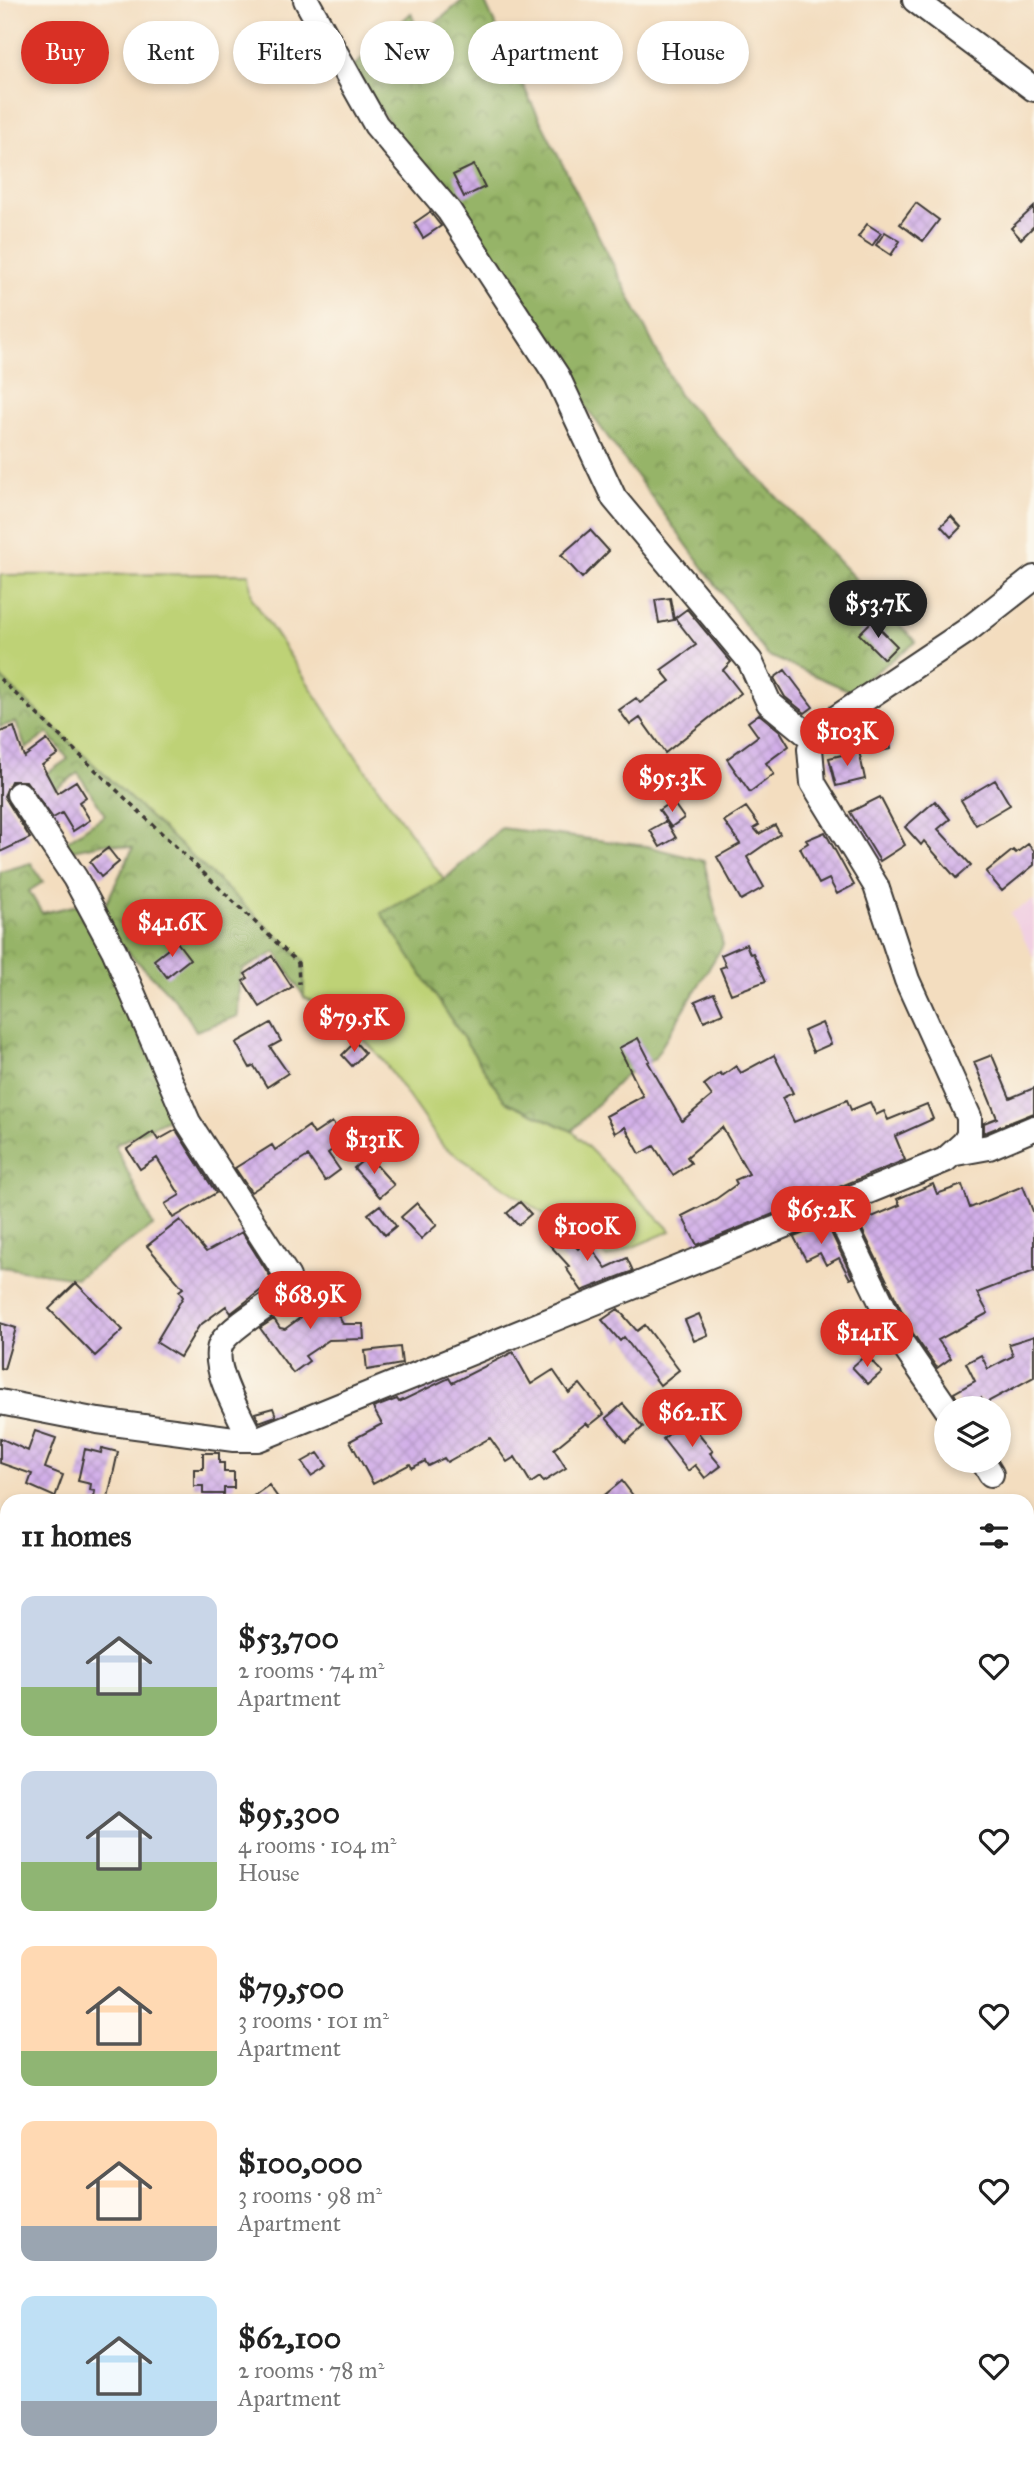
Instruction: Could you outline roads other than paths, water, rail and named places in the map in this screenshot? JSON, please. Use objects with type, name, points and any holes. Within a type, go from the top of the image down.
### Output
[{"type":"street","points":[[306,0],[376,125],[449,211],[557,376],[614,498],[750,661],[769,703],[813,739]]},
{"type":"street","points":[[915,0],[1034,89]]},
{"type":"street","points":[[956,1153],[969,1135],[969,1117],[907,980],[876,886],[813,783],[809,760],[813,739],[830,723],[965,632],[1034,578]]},
{"type":"street","points":[[19,794],[75,878],[114,950],[180,1107],[288,1277],[287,1292],[226,1338],[218,1351],[218,1367],[251,1440]]},
{"type":"street","points":[[0,1402],[98,1421],[251,1440],[265,1437],[835,1208],[956,1153],[989,1147],[1034,1128]]},
{"type":"street","points":[[835,1208],[899,1339],[938,1396]]}]
